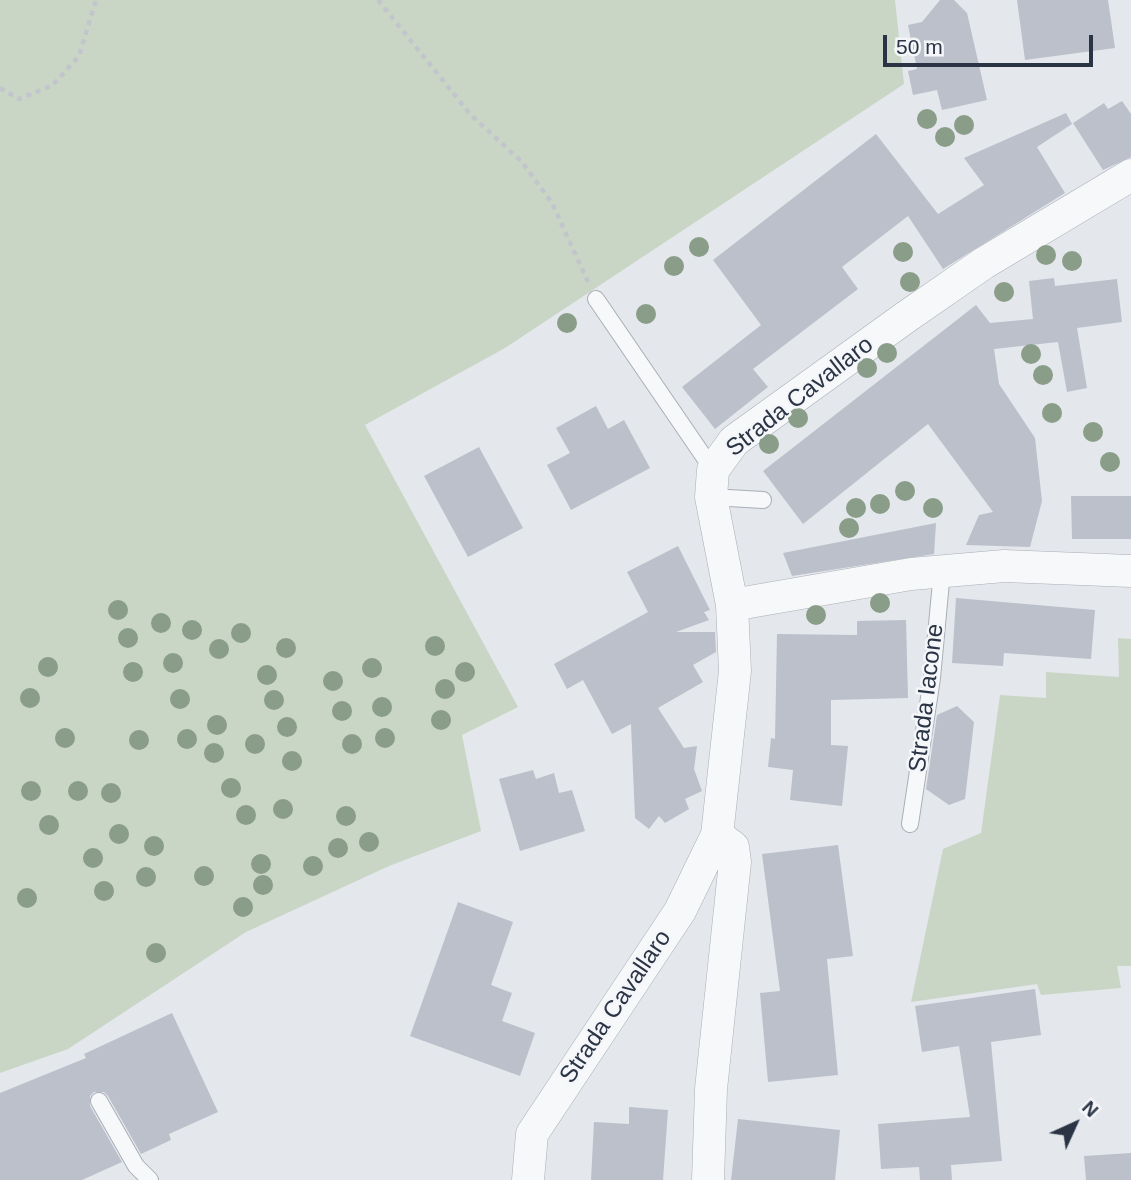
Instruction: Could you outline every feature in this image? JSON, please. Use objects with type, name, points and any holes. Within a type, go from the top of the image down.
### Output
[{"type":"street","name":"Strada Cavallaro","points":[[528,1180],[532,1134],[680,911],[717,835],[735,671],[732,605],[712,484],[734,441],[984,263],[1131,175]]},
{"type":"street","points":[[732,605],[911,574],[1004,566],[1131,571]]},
{"type":"street","points":[[708,1180],[710,1089],[735,862],[733,847],[717,835]]},
{"type":"lane","points":[[596,299],[712,484],[763,500]]},
{"type":"lane","name":"Strada Iacone","points":[[911,824],[932,678],[942,572]]},
{"type":"lane","points":[[99,1101],[136,1166],[150,1180]]},
{"type":"path","points":[[0,88],[19,99],[53,85],[79,56],[96,0]]},
{"type":"path","points":[[378,0],[470,114],[522,162],[552,203],[596,299]]},
{"type":"green space","points":[[0,0],[895,0],[904,84],[505,348],[365,425],[518,707],[462,735],[481,831],[389,866],[246,932],[68,1049],[0,1073]]},
{"type":"green space","points":[[1118,638],[1131,639],[1131,966],[1117,966],[1121,988],[1041,995],[1037,984],[911,1002],[943,849],[981,833],[1000,695],[1046,698],[1046,672],[1119,677]]},
{"type":"building","points":[[940,0],[954,0],[967,13],[987,100],[942,110],[937,90],[913,95],[908,71],[917,69],[908,25],[922,22]]},
{"type":"building","points":[[1017,0],[1108,0],[1115,48],[1025,60]]},
{"type":"building","points":[[1122,101],[1131,114],[1131,157],[1103,170],[1073,123],[1104,103],[1108,109]]},
{"type":"building","points":[[1066,113],[1072,124],[1037,147],[1065,193],[943,269],[908,216],[842,267],[858,289],[753,369],[768,387],[715,429],[682,387],[761,325],[713,260],[876,134],[938,214],[984,185],[964,158]]},
{"type":"building","points":[[1054,278],[1055,286],[1117,279],[1122,322],[1077,328],[1087,388],[1067,392],[1058,342],[994,349],[999,384],[1035,438],[1042,501],[1030,547],[966,545],[979,515],[993,512],[928,424],[803,524],[763,471],[976,305],[990,323],[1033,319],[1029,281]]},
{"type":"building","points":[[596,406],[608,429],[624,420],[650,468],[571,510],[547,465],[570,453],[556,428]]},
{"type":"building","points":[[479,447],[523,528],[468,557],[424,476]]},
{"type":"building","points":[[1071,496],[1131,496],[1131,539],[1072,539]]},
{"type":"building","points":[[936,523],[934,554],[792,576],[783,553]]},
{"type":"building","points":[[678,546],[710,610],[704,612],[709,620],[676,632],[715,632],[716,652],[693,665],[703,682],[658,708],[684,748],[697,746],[694,769],[702,791],[685,799],[689,809],[665,823],[659,816],[649,829],[635,818],[631,724],[612,734],[583,680],[567,689],[554,664],[648,612],[627,572]]},
{"type":"building","points":[[956,598],[1095,610],[1091,659],[1004,653],[1003,666],[952,663]]},
{"type":"building","points":[[906,620],[908,698],[831,700],[831,745],[848,746],[842,806],[790,800],[793,770],[768,767],[771,738],[775,739],[777,634],[857,635],[857,621]]},
{"type":"building","points":[[957,706],[974,722],[965,799],[949,805],[926,789],[937,715]]},
{"type":"building","points":[[533,770],[536,779],[554,773],[559,793],[572,790],[585,831],[520,851],[499,779]]},
{"type":"building","points":[[838,845],[853,956],[827,959],[838,1075],[768,1082],[760,993],[780,991],[762,854]]},
{"type":"building","points":[[458,902],[513,922],[491,985],[512,993],[502,1021],[535,1033],[520,1076],[410,1036]]},
{"type":"building","points":[[1035,989],[1041,1035],[991,1042],[1002,1161],[951,1165],[952,1180],[920,1180],[919,1167],[881,1169],[878,1124],[970,1117],[959,1046],[922,1052],[915,1006]]},
{"type":"building","points":[[172,1013],[218,1112],[169,1134],[171,1140],[141,1154],[108,1096],[104,1092],[94,1092],[90,1096],[90,1106],[122,1162],[82,1180],[0,1180],[0,1093],[86,1058],[84,1054]]},
{"type":"building","points":[[629,1107],[668,1110],[663,1180],[591,1180],[594,1122],[629,1124]]},
{"type":"building","points":[[738,1119],[840,1130],[835,1180],[731,1180]]},
{"type":"building","points":[[1131,1153],[1131,1180],[1086,1180],[1084,1156]]}]
